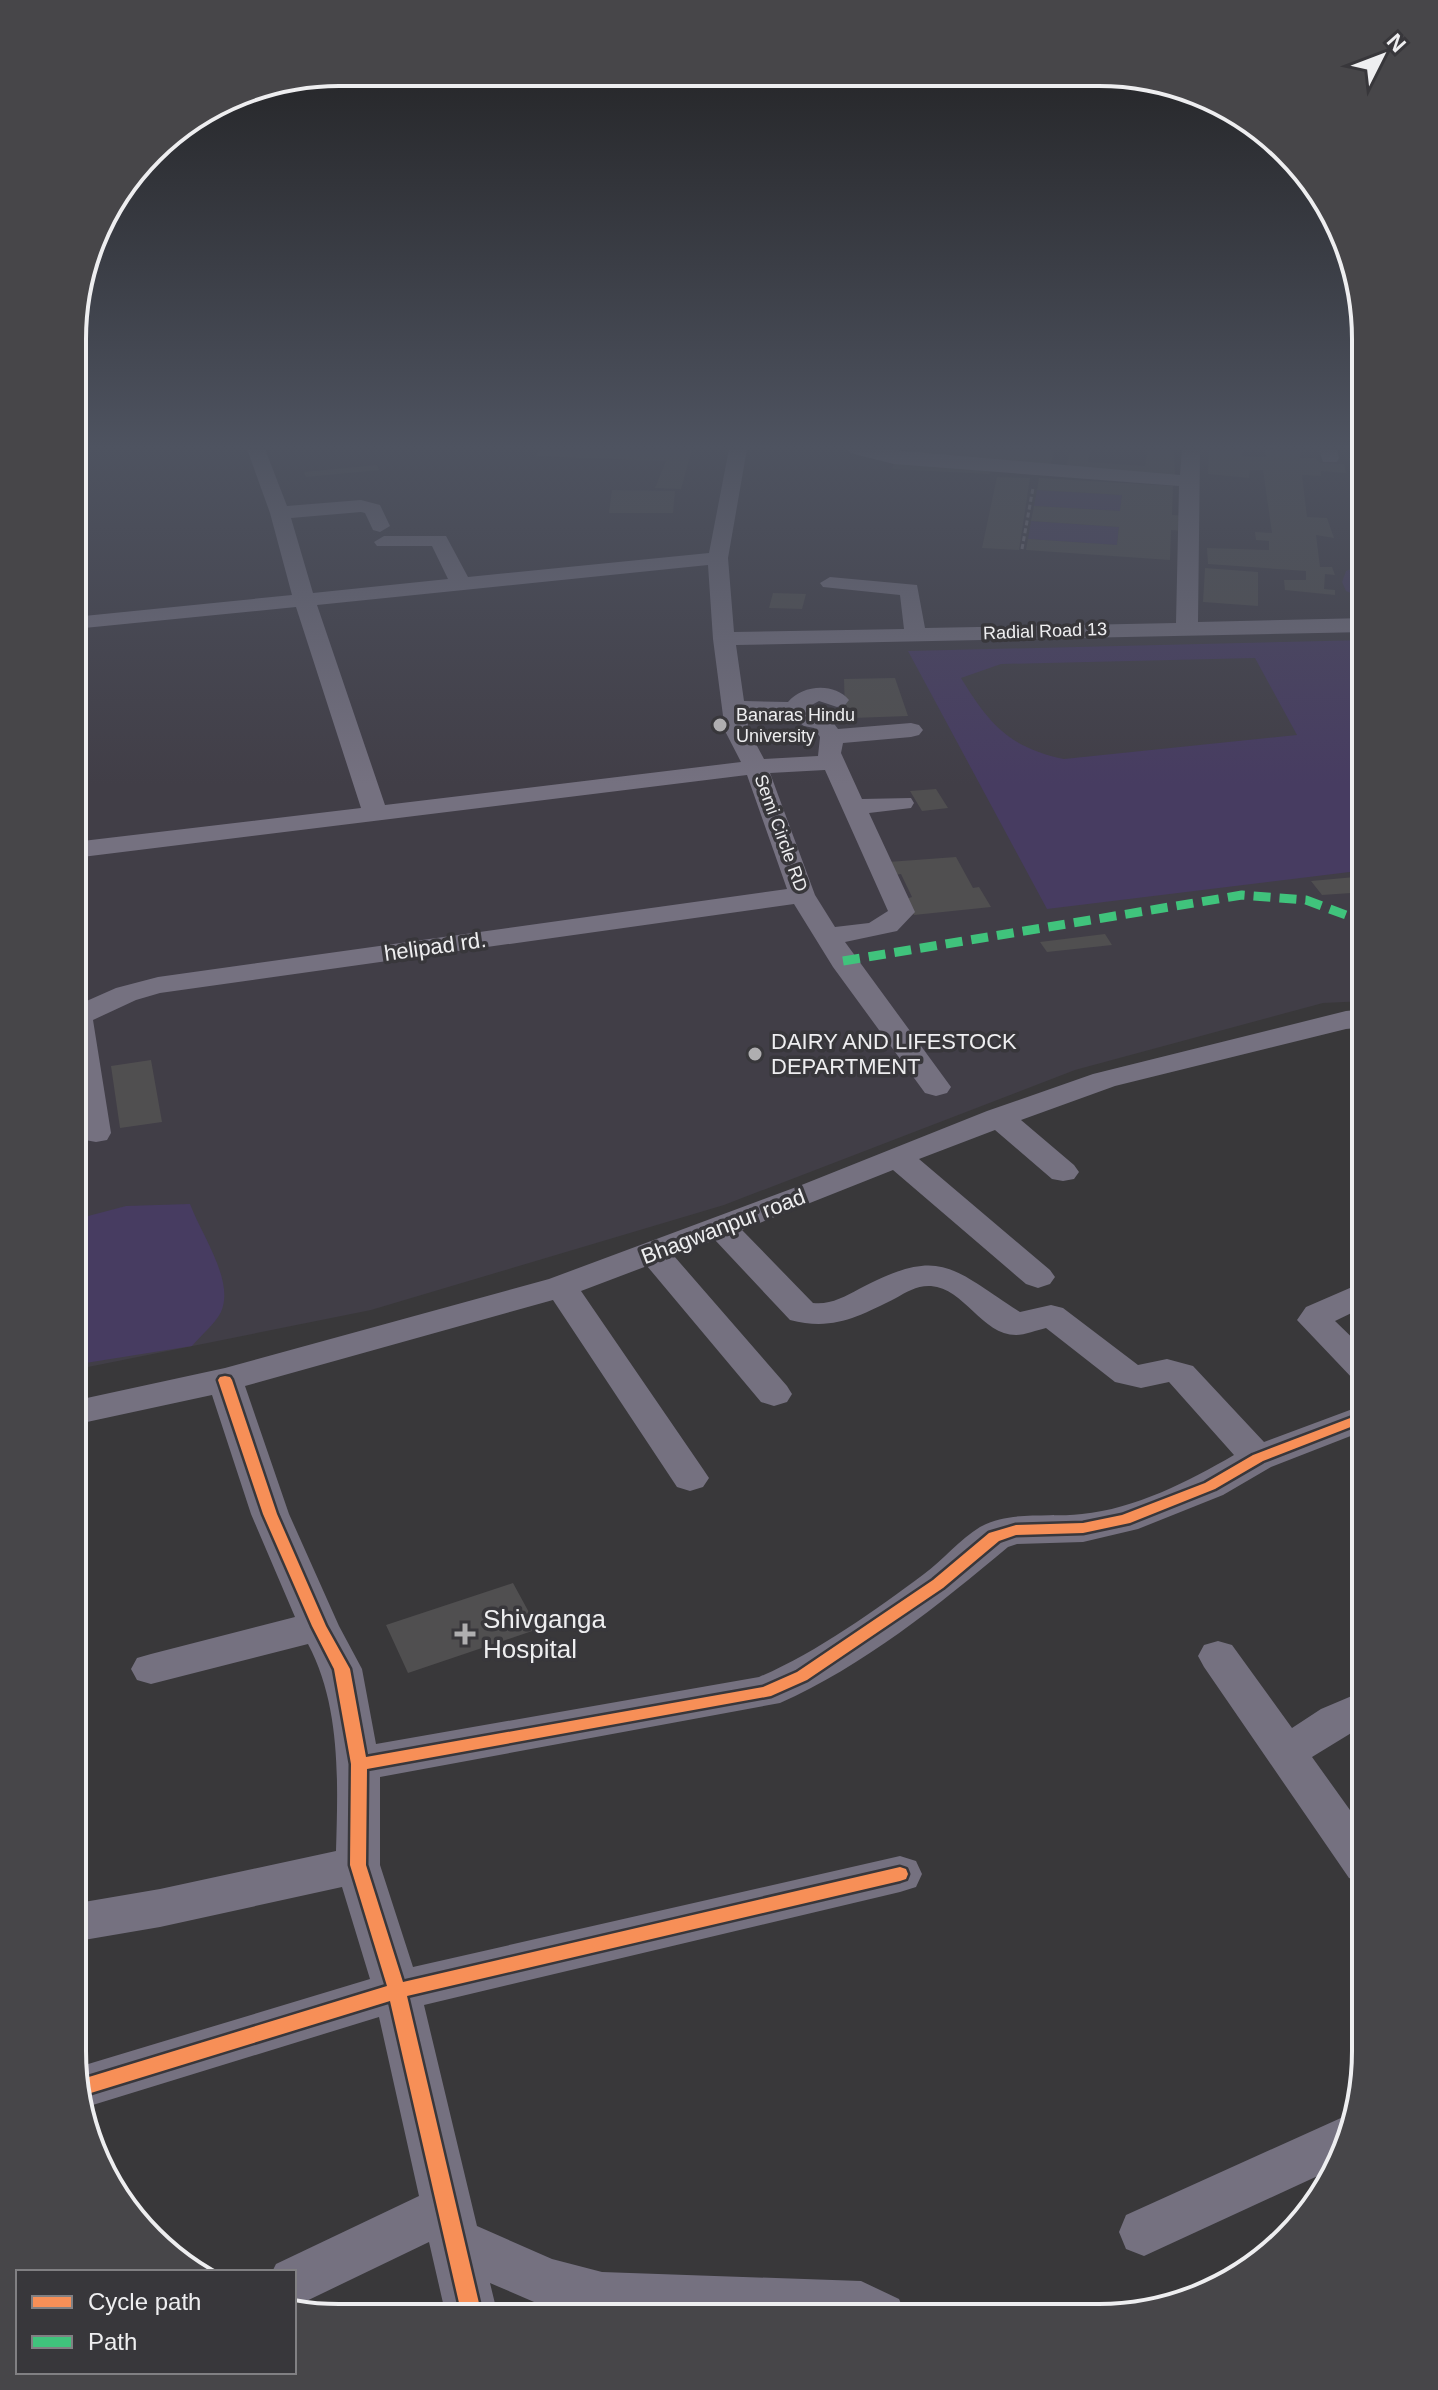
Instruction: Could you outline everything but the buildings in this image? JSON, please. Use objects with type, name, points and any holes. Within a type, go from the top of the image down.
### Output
[{"type":"street","points":[[293,561],[375,813]]},
{"type":"street","points":[[450,561],[461,583]]},
{"type":"street","points":[[86,622],[692,561]]},
{"type":"street","name":"Semi Circle RD","points":[[718,561],[724,639],[737,731],[756,767],[802,895],[826,936],[936,1087]]},
{"type":"street","points":[[1187,627],[1188,561]]},
{"type":"street","points":[[830,583],[910,589],[915,634]]},
{"type":"street","name":"Radial Road 13","points":[[724,639],[1352,625]]},
{"type":"street","points":[[734,708],[795,709],[812,721],[833,726],[911,730]]},
{"type":"street","points":[[86,849],[756,767],[833,726]]},
{"type":"street","points":[[826,936],[881,929],[895,921],[902,912],[852,807],[833,726]]},
{"type":"street","points":[[852,807],[902,803]]},
{"type":"street","name":"helipad rd.","points":[[86,1012],[126,994],[158,985],[802,895]]},
{"type":"street","name":"Bhagwanpur road","points":[[86,1410],[225,1380],[561,1287],[998,1117],[1104,1080],[1352,1021]]},
{"type":"street","points":[[86,1075],[96,1133]]},
{"type":"street","points":[[998,1117],[1063,1172]]},
{"type":"street","points":[[898,1158],[1038,1277]]},
{"type":"street","points":[[720,1226],[802,1312],[813,1316],[828,1316],[910,1279],[929,1275],[947,1279],[963,1288],[1015,1324],[1051,1316],[1125,1373],[1145,1377],[1161,1369],[1173,1369],[1181,1374],[1258,1458]]},
{"type":"street","points":[[652,1251],[774,1394]]},
{"type":"street","points":[[561,1287],[690,1478]]},
{"type":"street","points":[[1351,1299],[1318,1315],[1314,1320],[1351,1357]]},
{"type":"street","points":[[225,1380],[270,1514],[319,1626],[342,1669],[359,1764],[358,1865],[397,1991],[469,2304]]},
{"type":"street","points":[[359,1764],[766,1692],[802,1676],[938,1584],[994,1537],[1016,1530],[1083,1528],[1125,1519],[1210,1486],[1258,1458],[1351,1422]]},
{"type":"street","points":[[151,1669],[319,1626]]},
{"type":"street","points":[[1218,1656],[1351,1845]]},
{"type":"street","points":[[1286,1753],[1351,1713]]},
{"type":"street","points":[[86,1921],[358,1865]]},
{"type":"street","points":[[88,2085],[397,1991],[900,1874]]},
{"type":"street","points":[[1144,2232],[1334,2144]]},
{"type":"street","points":[[296,2281],[453,2225]]},
{"type":"street","points":[[453,2225],[548,2283],[602,2297],[838,2304]]},
{"type":"shaded area","name":"Banaras Hindu University","points":[[86,561],[1352,561],[1352,1002],[1323,1003],[1075,1070],[724,1205],[371,1310],[86,1367]]},
{"type":"shaded area","points":[[1352,569],[1352,593],[1346,591],[1342,582],[1346,571]]},
{"type":"shaded area","points":[[1352,640],[1352,872],[1047,909],[908,651]],"holes":[[[1255,658],[1297,735],[1064,759],[1029,748],[1003,732],[981,709],[961,678],[1001,664]]]},
{"type":"shaded area","points":[[190,1204],[220,1272],[224,1286],[221,1312],[192,1346],[86,1363],[86,1217],[126,1206]]},
{"type":"marked path","points":[[843,961],[1242,895],[1306,900],[1346,915]]},
{"type":"cycle path","points":[[225,1380],[270,1514],[319,1626],[342,1669],[359,1764],[358,1865],[397,1991],[469,2304]]},
{"type":"cycle path","points":[[359,1764],[766,1692],[802,1676],[938,1584],[994,1537],[1016,1530],[1083,1528],[1125,1519],[1210,1486],[1258,1458],[1351,1422]]},
{"type":"cycle path","points":[[88,2085],[397,1991],[900,1874]]},
{"type":"place","name":"Banaras Hindu University","points":[[720,725]]},
{"type":"place","name":"DAIRY AND LIFESTOCK DEPARTMENT","points":[[755,1054]]},
{"type":"place","name":"Shivganga Hospital","points":[[465,1634]]}]
